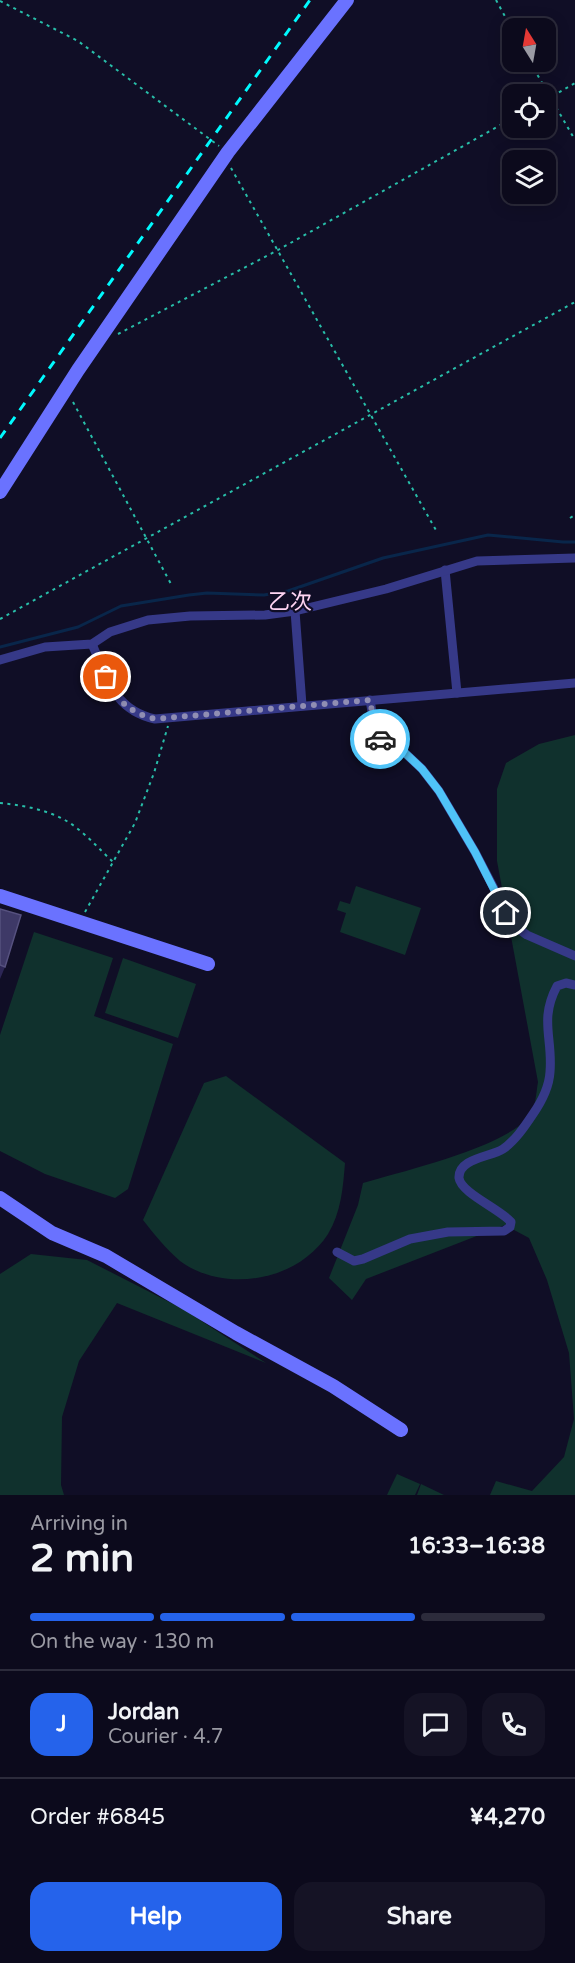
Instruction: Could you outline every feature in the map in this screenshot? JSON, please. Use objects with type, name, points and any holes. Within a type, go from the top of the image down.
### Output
[{"type":"street","points":[[0,492],[65,390],[226,155],[347,0]]},
{"type":"street","points":[[0,660],[45,647],[92,645],[110,632],[148,620],[190,616],[265,615],[295,610],[386,589],[477,561],[575,558]]},
{"type":"street","points":[[445,570],[457,693]]},
{"type":"street","points":[[295,610],[302,705]]},
{"type":"street","points":[[92,645],[113,693],[120,701],[143,716],[155,719],[575,683]]},
{"type":"street","points":[[370,700],[376,735],[381,741],[404,752],[422,769],[439,791],[475,852],[513,925],[527,935],[575,956]]},
{"type":"street","points":[[0,896],[208,964]]},
{"type":"street","points":[[337,1252],[354,1261],[410,1239],[448,1232],[504,1231],[510,1227],[511,1222],[505,1214],[463,1187],[459,1179],[460,1171],[469,1162],[503,1149],[521,1132],[536,1110],[546,1093],[550,1075],[547,1010],[557,986],[567,983],[575,985]]},
{"type":"street","points":[[0,1198],[52,1233],[106,1256],[236,1333],[333,1386],[400,1430]]},
{"type":"path","points":[[496,0],[506,18]]},
{"type":"path","points":[[0,1],[78,41],[226,155],[437,532]]},
{"type":"path","points":[[556,94],[575,82]]},
{"type":"path","points":[[556,111],[575,140]]},
{"type":"path","points":[[115,336],[278,250],[502,124]]},
{"type":"path","points":[[0,619],[575,302]]},
{"type":"path","points":[[65,390],[171,584]]},
{"type":"path","points":[[570,518],[575,515]]},
{"type":"path","points":[[79,922],[135,823],[154,774],[171,718]]},
{"type":"path","points":[[0,803],[23,805],[64,819],[88,838],[112,862]]},
{"type":"green space","points":[[575,735],[575,1495],[490,1495],[496,1481],[532,1491],[564,1457],[574,1419],[569,1353],[547,1280],[529,1238],[505,1225],[366,1279],[352,1300],[329,1278],[358,1205],[363,1183],[474,1149],[514,1129],[528,1118],[533,1110],[538,1082],[497,861],[497,789],[506,763],[539,744]]},
{"type":"green space","points":[[356,886],[421,908],[405,955],[340,932],[346,913],[337,910],[340,901],[350,904]]},
{"type":"green space","points":[[34,932],[113,958],[94,1016],[173,1044],[128,1189],[115,1198],[45,1174],[0,1151],[0,1035]]},
{"type":"green space","points":[[123,958],[196,984],[178,1038],[105,1013]]},
{"type":"green space","points":[[226,1076],[345,1163],[339,1208],[328,1234],[315,1250],[299,1263],[260,1278],[218,1277],[198,1271],[180,1261],[143,1220],[204,1083]]},
{"type":"green space","points":[[31,1254],[87,1260],[183,1309],[266,1363],[117,1303],[79,1361],[62,1417],[61,1485],[64,1495],[0,1495],[0,1274]]},
{"type":"green space","points":[[397,1474],[420,1484],[415,1495],[387,1495]]},
{"type":"green space","points":[[421,1484],[444,1495],[417,1495]]},
{"type":"building","points":[[0,909],[21,915],[5,967],[0,965]]},
{"type":"waterway","points":[[0,647],[78,627],[121,606],[207,593],[264,595],[288,591],[383,558],[488,535],[575,542]]},
{"type":"railway","points":[[0,438],[310,0]]},
{"type":"way so far","points":[[106,677],[113,693],[120,701],[143,716],[155,719],[370,700],[376,735],[380,739]]},
{"type":"district","name":"乙次","points":[[290,601]]},
{"type":"route","points":[[380,739],[404,752],[422,769],[439,791],[475,852],[506,913]]}]
